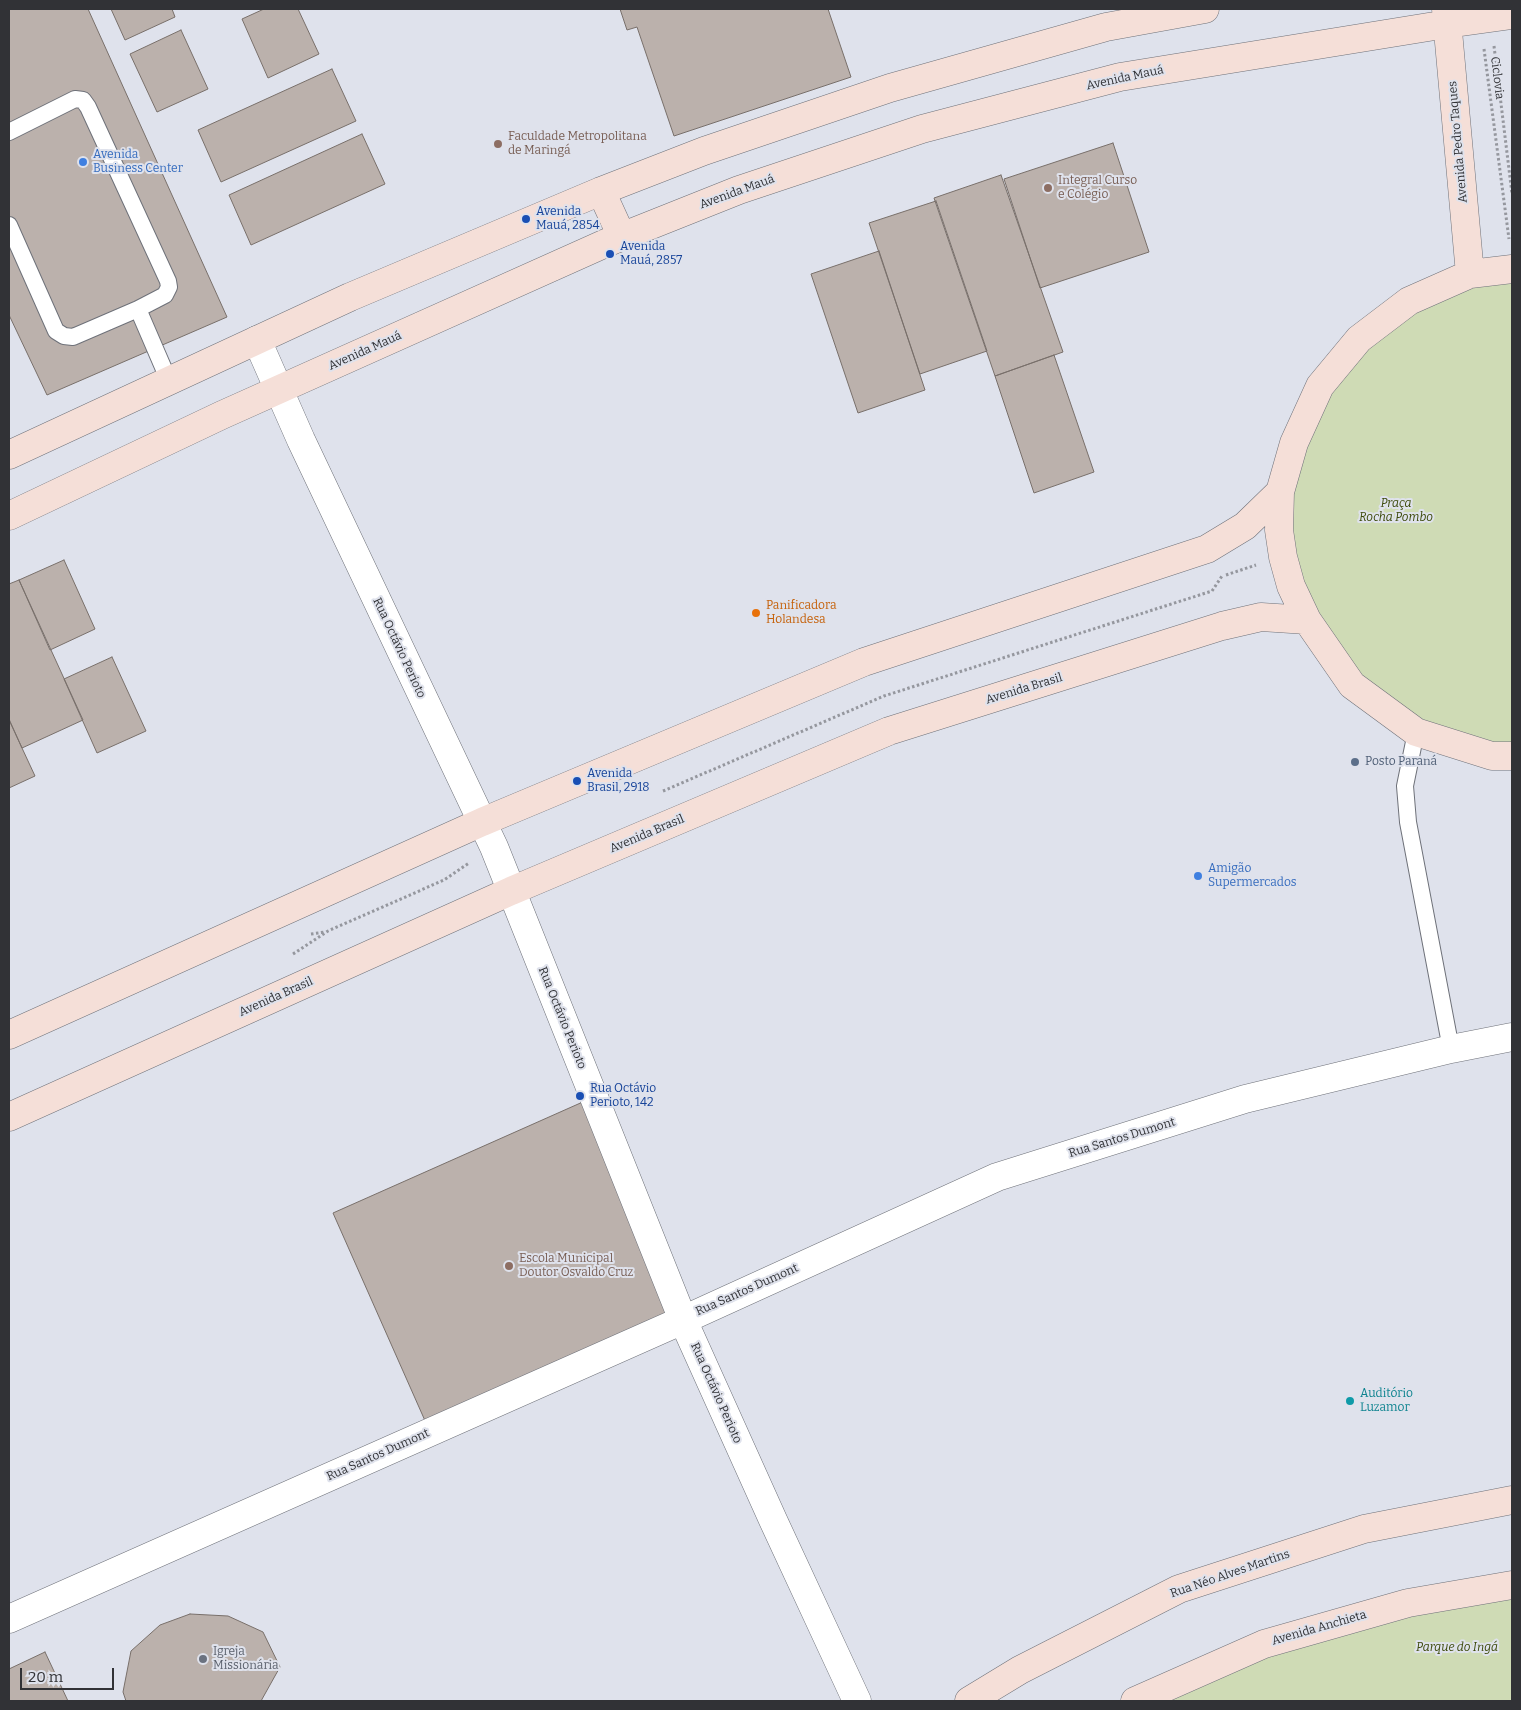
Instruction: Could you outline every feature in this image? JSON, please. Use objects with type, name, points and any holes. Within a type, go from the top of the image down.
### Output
[{"type":"main road","points":[[9,455],[350,297],[601,191],[704,151],[890,88],[1106,27],[1205,9]]},
{"type":"main road","name":"Avenida Mauá","points":[[9,516],[278,390],[622,237],[739,190],[922,129],[1120,77],[1446,16],[1495,18]]},
{"type":"main road","name":"Avenida Pedro Taques","points":[[1446,16],[1470,274]]},
{"type":"main road","points":[[601,191],[622,237]]},
{"type":"main road","points":[[1511,259],[1470,274],[1409,301],[1359,338],[1320,386],[1294,443],[1280,492],[1278,530],[1282,557],[1291,586],[1307,620],[1352,685],[1416,732],[1492,756],[1512,756]]},
{"type":"main road","points":[[9,1035],[482,822],[864,662],[1207,549],[1244,526],[1280,492]]},
{"type":"main road","name":"Avenida Brasil","points":[[9,1117],[511,891],[889,731],[1222,626],[1261,617],[1307,620]]},
{"type":"main road","name":"Rua Néo Alves Martins","points":[[969,1701],[1020,1670],[1179,1589],[1364,1529],[1512,1500]]},
{"type":"main road","name":"Avenida Anchieta","points":[[1135,1701],[1264,1644],[1408,1603],[1512,1585]]},
{"type":"street","name":"Rua Octávio Perioto","points":[[257,340],[278,390],[494,848],[683,1320],[857,1701]]},
{"type":"street","name":"Rua Santos Dumont","points":[[9,1619],[683,1320],[997,1177],[1245,1099],[1451,1049],[1512,1037]]},
{"type":"lane","points":[[9,132],[75,99],[83,100],[88,107],[168,281],[169,287],[165,295],[138,309],[73,337],[64,336],[56,331],[9,225]]},
{"type":"lane","points":[[138,309],[169,381]]},
{"type":"lane","points":[[1416,732],[1405,786],[1408,822],[1451,1049]]},
{"type":"path","name":"Ciclovia","points":[[1495,18],[1512,194]]},
{"type":"path","name":"Ciclovia","points":[[1495,18],[1511,259]]},
{"type":"path","points":[[1212,579],[1222,576]]},
{"type":"path","points":[[328,931],[444,880],[494,848]]},
{"type":"green space","name":"Praça Rocha Pombo","points":[[1512,269],[1512,756],[1416,732],[1307,620],[1280,492],[1359,338]]},
{"type":"green space","name":"Parque do Ingá","points":[[1512,1585],[1512,1701],[1135,1701],[1176,1683]]},
{"type":"building","name":"Avenida Business Center","points":[[9,9],[88,9],[227,317],[47,395],[9,315]]},
{"type":"building","points":[[111,9],[172,9],[175,17],[125,40]]},
{"type":"building","points":[[264,9],[298,9],[319,54],[268,78],[242,19]]},
{"type":"building","points":[[620,9],[828,9],[851,77],[674,136],[637,27],[627,30]]},
{"type":"building","points":[[181,30],[208,89],[157,112],[130,54]]},
{"type":"building","points":[[332,69],[356,121],[221,182],[198,130]]},
{"type":"building","points":[[362,134],[385,184],[251,245],[229,195]]},
{"type":"building","points":[[1113,143],[1149,252],[1040,288],[1004,179]]},
{"type":"building","points":[[1001,175],[1063,352],[995,376],[934,198]]},
{"type":"building","points":[[936,201],[987,351],[920,374],[869,223]]},
{"type":"building","points":[[879,251],[925,390],[858,413],[811,274]]},
{"type":"building","points":[[1054,355],[1094,472],[1034,493],[995,376]]},
{"type":"building","points":[[64,560],[95,629],[50,650],[19,580]]},
{"type":"building","points":[[19,580],[83,720],[22,748],[9,719],[9,584]]},
{"type":"building","points":[[112,657],[146,731],[97,753],[64,679]]},
{"type":"building","points":[[9,720],[35,776],[9,788]]},
{"type":"building","name":"Escola Municipal Doutor Osvaldo Cruz","points":[[594,1097],[683,1320],[430,1432],[333,1213]]},
{"type":"building","name":"Igreja Missionária","points":[[190,1614],[228,1616],[263,1632],[280,1667],[261,1701],[126,1701],[123,1692],[131,1651],[160,1625]]},
{"type":"building","points":[[45,1652],[68,1701],[9,1701],[9,1669]]},
{"type":"place","name":"Faculdade Metropolitana de Maringá","points":[[498,144]]},
{"type":"place","name":"Avenida Business Center","points":[[83,162]]},
{"type":"place","name":"Integral Curso e Colégio","points":[[1048,188]]},
{"type":"place","name":"Avenida Mauá, 2854","points":[[526,219]]},
{"type":"place","name":"Avenida Mauá, 2857","points":[[610,254]]},
{"type":"place","name":"Panificadora Holandesa","points":[[756,613]]},
{"type":"place","name":"Posto Paraná","points":[[1355,762]]},
{"type":"place","name":"Avenida Brasil, 2918","points":[[577,781]]},
{"type":"place","name":"Amigão Supermercados","points":[[1198,876]]},
{"type":"place","name":"Rua Octávio Perioto, 142","points":[[580,1096]]},
{"type":"place","name":"Escola Municipal Doutor Osvaldo Cruz","points":[[509,1266]]},
{"type":"place","name":"Auditório Luzamor","points":[[1350,1401]]},
{"type":"place","name":"Igreja Missionária","points":[[203,1659]]}]
